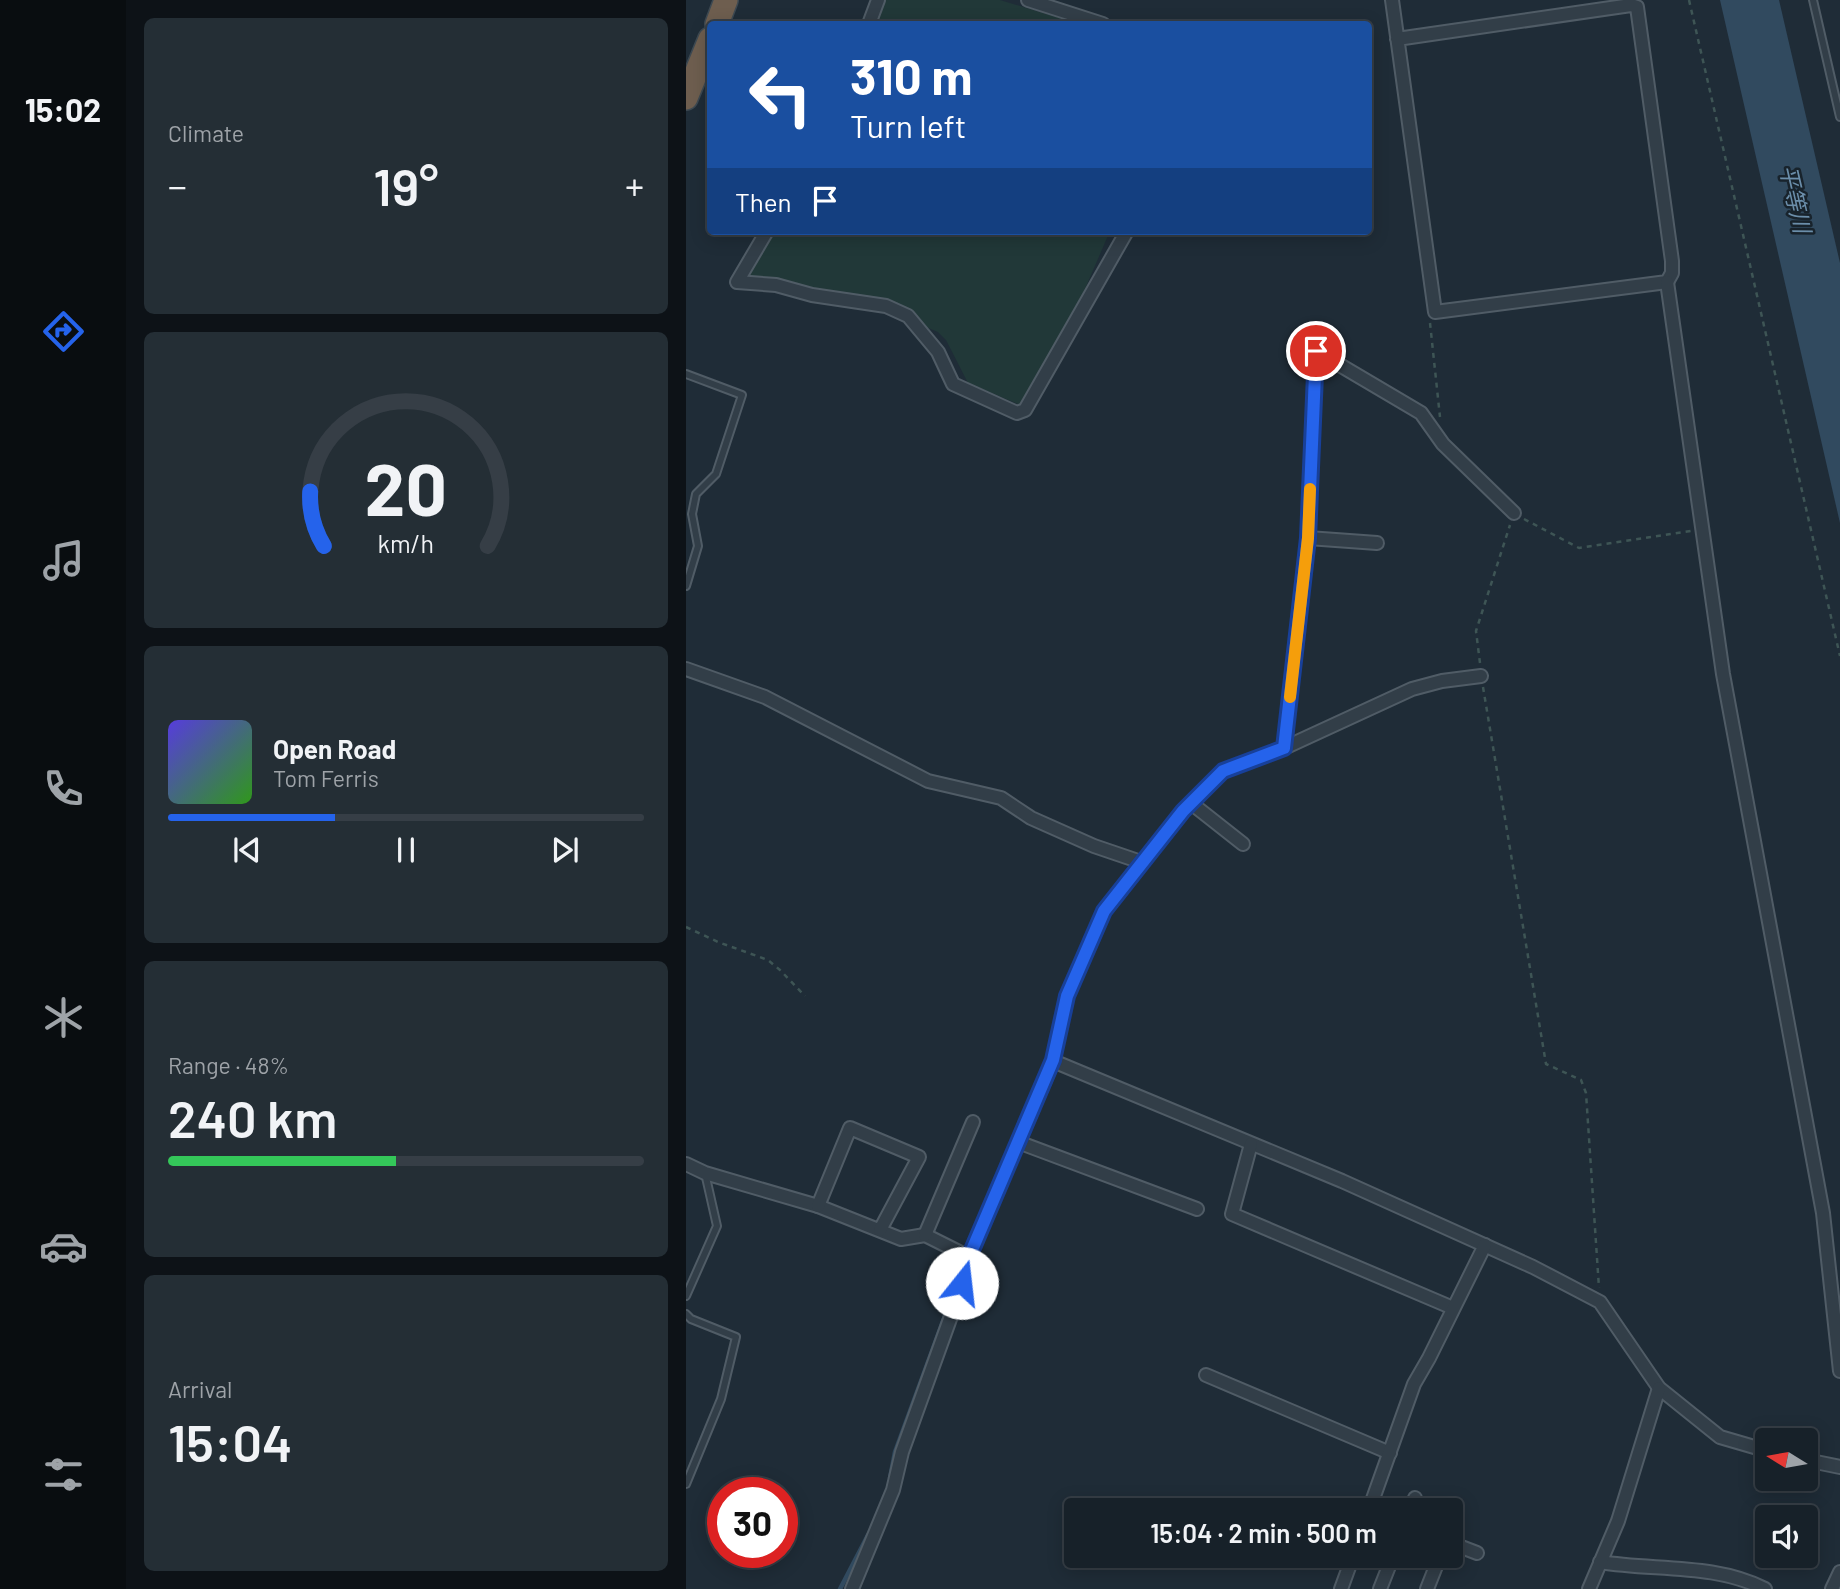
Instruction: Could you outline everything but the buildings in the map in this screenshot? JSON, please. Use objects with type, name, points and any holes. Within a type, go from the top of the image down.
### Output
[{"type":"highway","points":[[717,21],[726,0]]},
{"type":"highway","points":[[686,98],[707,53]]},
{"type":"street","points":[[870,21],[878,0]]},
{"type":"street","points":[[1028,0],[1094,21]]},
{"type":"street","points":[[1392,0],[1435,312],[1667,282]]},
{"type":"street","points":[[1397,39],[1631,3],[1637,8],[1672,261],[1672,273],[1667,282],[1723,674],[1823,1213],[1840,1371]]},
{"type":"street","points":[[765,235],[737,282],[776,285],[812,295],[886,306],[908,316],[938,352],[953,384],[1017,413],[1025,410],[1125,235]]},
{"type":"street","points":[[1284,748],[1308,538],[1316,351],[1421,413],[1443,444],[1514,513]]},
{"type":"street","points":[[1308,538],[1377,543]]},
{"type":"street","points":[[687,671],[765,697],[928,782],[1001,798],[1031,818],[1094,846],[1142,862]]},
{"type":"street","points":[[852,1589],[893,1490],[902,1452],[969,1257],[1053,1060],[1067,996],[1104,911],[1191,803],[1223,771],[1284,748],[1412,689],[1441,681],[1481,676]]},
{"type":"street","points":[[1191,803],[1243,844]]},
{"type":"street","points":[[1053,1060],[1324,1173],[1485,1245],[1600,1302],[1659,1388],[1720,1437],[1755,1447]]},
{"type":"street","points":[[925,1235],[973,1122]]},
{"type":"street","points":[[818,1206],[850,1128],[919,1157],[880,1230]]},
{"type":"street","points":[[1018,1142],[1198,1209]]},
{"type":"street","points":[[1251,1144],[1232,1214],[1453,1308]]},
{"type":"street","points":[[686,1164],[705,1173],[818,1206],[901,1239],[925,1235],[969,1257]]},
{"type":"street","points":[[1373,1498],[1414,1384],[1485,1245]]},
{"type":"street","points":[[1206,1375],[1390,1453]]},
{"type":"street","points":[[1589,1589],[1618,1521],[1659,1388]]},
{"type":"street","points":[[1818,1462],[1840,1466]]},
{"type":"street","points":[[1463,1548],[1477,1553]]},
{"type":"street","points":[[1600,1562],[1631,1567],[1706,1571],[1753,1583],[1765,1589]]},
{"type":"street","points":[[1341,1589],[1349,1568]]},
{"type":"street","points":[[1380,1589],[1388,1568]]},
{"type":"street","points":[[1426,1589],[1435,1568]]},
{"type":"street","points":[[1832,1589],[1840,1572]]},
{"type":"lane","points":[[1813,0],[1840,117]]},
{"type":"lane","points":[[686,374],[742,395],[716,474],[696,495],[692,514],[698,546],[686,586]]},
{"type":"lane","points":[[686,1296],[717,1226],[705,1173]]},
{"type":"lane","points":[[686,1314],[691,1319],[736,1337],[721,1398],[686,1484]]},
{"type":"path","points":[[1689,0],[1840,656]]},
{"type":"path","points":[[1435,312],[1429,326],[1443,444]]},
{"type":"path","points":[[1600,1302],[1586,1093],[1581,1080],[1546,1064],[1481,676],[1476,631],[1514,513],[1579,548],[1702,530]]},
{"type":"path","points":[[686,927],[768,960],[805,996]]},
{"type":"green space","points":[[884,0],[1000,0],[1069,21],[876,21]]},
{"type":"green space","points":[[766,235],[1108,235],[1078,305],[1023,406],[968,383],[946,340],[938,332],[921,325],[910,310],[863,298],[748,277]]},
{"type":"water","name":"平等川","points":[[1720,0],[1779,0],[1840,263],[1840,523]]},
{"type":"waterway","points":[[890,1478],[895,1452],[954,1291]]},
{"type":"waterway","points":[[840,1589],[868,1535]]},
{"type":"slow traffic","points":[[1290,697],[1308,538],[1310,489]]},
{"type":"route","points":[[962,1283],[969,1257],[1053,1060],[1067,996],[1104,911],[1183,811],[1223,771],[1284,748],[1308,538],[1316,351]]}]
